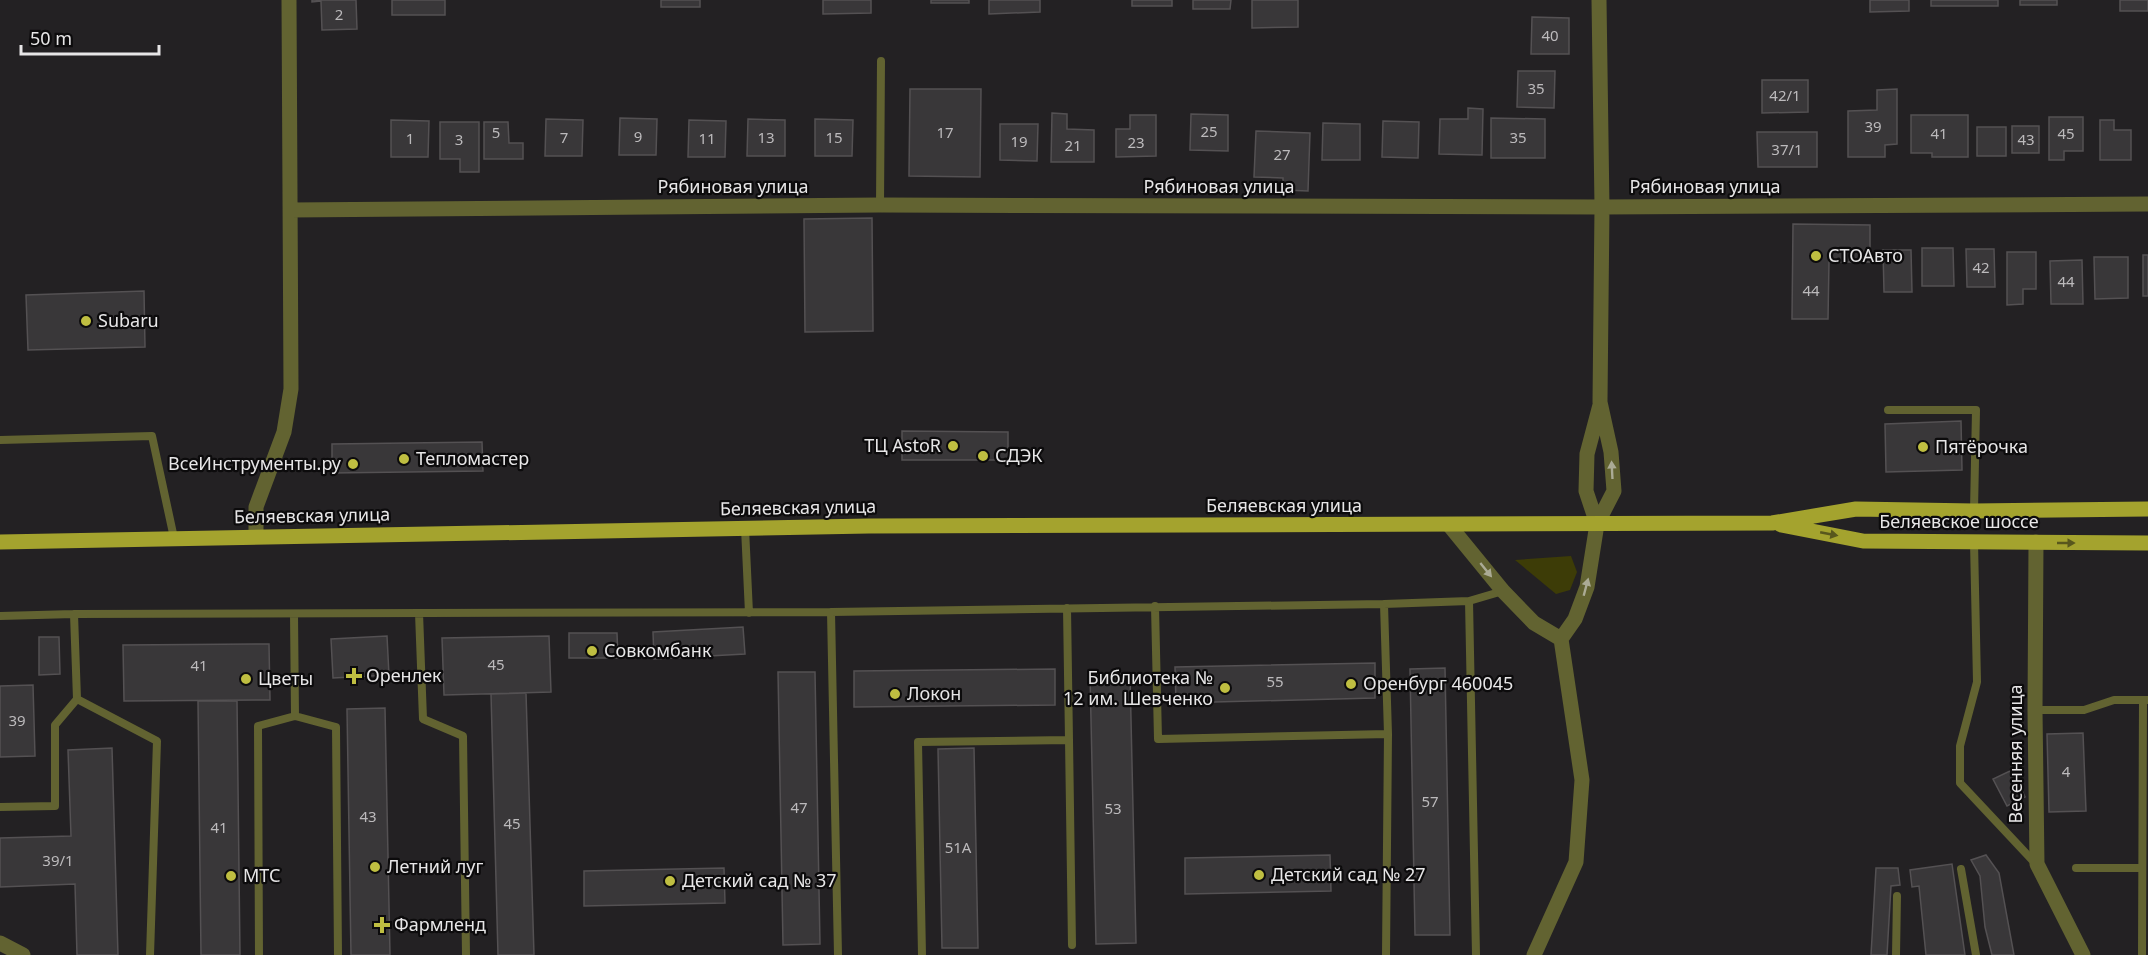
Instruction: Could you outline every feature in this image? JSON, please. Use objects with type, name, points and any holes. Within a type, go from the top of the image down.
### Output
[{"type":"main road","name":"Беляевское шоссе","points":[[1597,524],[1772,523],[1856,509],[1974,511],[2148,509]]},
{"type":"main road","name":"Беляевское шоссе","points":[[1772,523],[1863,541],[2148,543]]},
{"type":"main road","name":"Беляевская улица","points":[[0,542],[869,526],[1597,524]]},
{"type":"street","points":[[256,536],[256,507],[284,432],[291,389],[290,0]]},
{"type":"street","points":[[1534,955],[1576,862],[1582,780],[1560,639],[1575,619],[1587,587],[1597,524],[1614,491],[1611,452],[1600,402],[1602,207],[1599,0]]},
{"type":"street","name":"Рябиновая улица","points":[[290,210],[880,206],[1602,207],[2148,204]]},
{"type":"street","points":[[1597,524],[1586,491],[1587,454],[1600,402]]},
{"type":"street","points":[[1449,525],[1503,591],[1534,623],[1560,639]]},
{"type":"street","name":"Весенняя улица","points":[[2036,542],[2037,864],[2083,955]]},
{"type":"street","points":[[0,943],[23,955]]},
{"type":"lane","points":[[880,206],[881,61]]},
{"type":"lane","points":[[1888,410],[1976,410],[1974,511]]},
{"type":"lane","points":[[0,440],[152,436],[174,538]]},
{"type":"lane","points":[[745,528],[749,613]]},
{"type":"lane","points":[[1974,542],[1977,682],[1960,746],[1960,783],[2037,864]]},
{"type":"lane","points":[[0,616],[749,613],[1384,604],[1469,601],[1503,591]]},
{"type":"lane","points":[[1469,601],[1476,955]]},
{"type":"lane","points":[[1384,604],[1388,734],[1386,955]]},
{"type":"lane","points":[[1155,606],[1158,739],[1388,734]]},
{"type":"lane","points":[[1067,608],[1072,945]]},
{"type":"lane","points":[[831,612],[838,955]]},
{"type":"lane","points":[[419,613],[423,719],[463,736],[466,955]]},
{"type":"lane","points":[[0,807],[55,806],[55,725],[77,699],[74,614]]},
{"type":"lane","points":[[294,614],[295,716]]},
{"type":"lane","points":[[77,699],[156,741],[150,955]]},
{"type":"lane","points":[[2035,710],[2084,710],[2114,700],[2145,700],[2142,955]]},
{"type":"lane","points":[[259,955],[258,726],[295,716],[336,727],[338,955]]},
{"type":"lane","points":[[922,955],[918,742],[1069,740]]},
{"type":"lane","points":[[2076,868],[2142,868]]},
{"type":"lane","points":[[1961,869],[1976,955]]},
{"type":"lane","points":[[1896,955],[1897,896]]},
{"type":"shaded area","points":[[1571,556],[1577,572],[1570,590],[1556,594],[1515,560]]},
{"type":"building","points":[[312,0],[356,0],[357,29],[322,30],[321,1],[312,2]]},
{"type":"building","points":[[392,0],[445,0],[445,15],[392,15]]},
{"type":"building","points":[[661,0],[700,0],[700,7],[661,7]]},
{"type":"building","points":[[823,0],[871,0],[871,13],[823,14]]},
{"type":"building","points":[[931,0],[969,0],[969,3],[931,3]]},
{"type":"building","points":[[989,0],[1040,0],[1040,12],[989,14]]},
{"type":"building","points":[[1132,0],[1172,0],[1172,6],[1132,6]]},
{"type":"building","points":[[1193,0],[1231,0],[1230,9],[1193,9]]},
{"type":"building","points":[[1252,0],[1298,0],[1298,27],[1252,28]]},
{"type":"building","points":[[1870,0],[1909,0],[1909,11],[1870,12]]},
{"type":"building","points":[[1931,0],[1998,0],[1998,6],[1931,6]]},
{"type":"building","points":[[2020,0],[2057,0],[2057,5],[2020,5]]},
{"type":"building","points":[[2120,0],[2148,0],[2148,11],[2120,11]]},
{"type":"building","points":[[1532,17],[1569,18],[1569,54],[1531,54]]},
{"type":"building","points":[[1518,71],[1555,71],[1554,108],[1517,107]]},
{"type":"building","points":[[1762,80],[1808,80],[1808,112],[1762,113]]},
{"type":"building","points":[[910,89],[981,89],[980,177],[909,176]]},
{"type":"building","points":[[1897,89],[1897,144],[1885,145],[1885,157],[1848,157],[1848,111],[1877,110],[1877,90]]},
{"type":"building","points":[[1468,108],[1483,109],[1482,155],[1439,154],[1440,119],[1468,119]]},
{"type":"building","points":[[1052,113],[1067,114],[1067,129],[1094,130],[1094,162],[1051,162]]},
{"type":"building","points":[[1191,114],[1228,115],[1228,151],[1190,150]]},
{"type":"building","points":[[1130,115],[1156,115],[1156,156],[1116,157],[1116,129],[1130,129]]},
{"type":"building","points":[[1911,115],[1968,115],[1968,157],[1932,157],[1932,153],[1911,153]]},
{"type":"building","points":[[2049,117],[2083,117],[2083,151],[2064,151],[2064,160],[2049,160]]},
{"type":"building","points":[[620,118],[657,119],[656,155],[619,155]]},
{"type":"building","points":[[1491,118],[1545,119],[1545,158],[1491,158]]},
{"type":"building","points":[[546,119],[583,120],[582,156],[545,156]]},
{"type":"building","points":[[748,119],[785,120],[785,156],[747,156]]},
{"type":"building","points":[[815,119],[853,120],[852,156],[815,156]]},
{"type":"building","points":[[391,120],[429,121],[428,157],[391,157]]},
{"type":"building","points":[[689,120],[726,121],[725,157],[688,157]]},
{"type":"building","points":[[2100,120],[2114,120],[2114,130],[2131,130],[2131,160],[2100,160]]},
{"type":"building","points":[[1383,121],[1419,122],[1418,158],[1382,157]]},
{"type":"building","points":[[440,122],[479,122],[479,172],[460,172],[460,159],[440,159]]},
{"type":"building","points":[[484,122],[508,122],[509,143],[523,143],[523,159],[484,159]]},
{"type":"building","points":[[1323,123],[1360,124],[1360,160],[1322,160]]},
{"type":"building","points":[[1000,124],[1038,124],[1037,161],[1000,160]]},
{"type":"building","points":[[2012,126],[2039,126],[2039,153],[2012,153]]},
{"type":"building","points":[[1977,127],[2006,127],[2006,156],[1977,156]]},
{"type":"building","points":[[1256,131],[1310,133],[1308,191],[1283,190],[1283,178],[1254,177]]},
{"type":"building","points":[[1757,132],[1817,132],[1817,167],[1758,167]]},
{"type":"building","points":[[872,218],[873,331],[805,332],[804,219]]},
{"type":"building","points":[[1793,224],[1870,225],[1870,262],[1829,262],[1828,319],[1792,319]]},
{"type":"building","points":[[1922,248],[1953,248],[1954,286],[1922,286]]},
{"type":"building","points":[[1966,249],[1994,249],[1995,287],[1967,287]]},
{"type":"building","points":[[1883,250],[1911,250],[1912,292],[1884,292]]},
{"type":"building","points":[[2007,252],[2036,252],[2036,289],[2023,289],[2023,304],[2007,305]]},
{"type":"building","points":[[2143,255],[2148,255],[2148,296],[2143,296]]},
{"type":"building","points":[[2094,257],[2128,257],[2128,298],[2095,299]]},
{"type":"building","points":[[2082,260],[2083,304],[2051,304],[2050,261]]},
{"type":"building","name":"Subaru","points":[[144,291],[145,347],[28,350],[26,295]]},
{"type":"building","name":"Пятёрочка","points":[[1961,421],[1962,470],[1886,472],[1885,424]]},
{"type":"building","points":[[902,431],[1008,432],[1008,460],[902,460]]},
{"type":"building","points":[[482,442],[483,471],[332,473],[332,444]]},
{"type":"building","points":[[743,627],[745,654],[654,659],[653,632]]},
{"type":"building","points":[[569,633],[617,633],[618,658],[569,658]]},
{"type":"building","points":[[387,636],[389,675],[333,678],[331,639]]},
{"type":"building","points":[[549,636],[551,692],[444,695],[442,638]]},
{"type":"building","points":[[39,637],[59,637],[60,674],[39,675]]},
{"type":"building","points":[[269,644],[270,700],[124,701],[123,645]]},
{"type":"building","points":[[1375,663],[1375,698],[1176,703],[1175,667]]},
{"type":"building","points":[[1445,668],[1450,935],[1415,935],[1410,669]]},
{"type":"building","points":[[1055,669],[1055,705],[854,707],[854,671]]},
{"type":"building","points":[[778,672],[815,672],[820,944],[783,945]]},
{"type":"building","points":[[1130,674],[1136,943],[1096,944],[1090,675]]},
{"type":"building","points":[[33,685],[35,756],[0,757],[0,686]]},
{"type":"building","points":[[526,693],[534,955],[498,955],[491,694]]},
{"type":"building","points":[[198,701],[237,701],[240,955],[201,955]]},
{"type":"building","points":[[385,708],[390,955],[351,955],[347,709]]},
{"type":"building","points":[[2083,733],[2086,811],[2049,812],[2047,734]]},
{"type":"building","points":[[112,748],[118,955],[77,955],[75,884],[0,887],[0,838],[71,836],[68,750]]},
{"type":"building","points":[[974,748],[978,948],[942,948],[938,749]]},
{"type":"building","points":[[2012,770],[2025,797],[2007,806],[1993,779]]},
{"type":"building","points":[[1330,855],[1331,891],[1185,894],[1185,858]]},
{"type":"building","points":[[1986,855],[1999,873],[2014,955],[1992,955],[1985,927],[1980,876],[1971,860]]},
{"type":"building","points":[[1952,864],[1965,955],[1926,955],[1919,886],[1912,887],[1910,870]]},
{"type":"building","points":[[724,868],[725,903],[584,906],[584,871]]},
{"type":"building","points":[[1876,868],[1898,868],[1900,885],[1891,886],[1887,955],[1871,955]]},
{"type":"place","name":"СТОАвто","points":[[1816,256]]},
{"type":"place","name":"Subaru","points":[[86,321]]},
{"type":"place","name":"ТЦ AstoR","points":[[953,446]]},
{"type":"place","name":"Пятёрочка","points":[[1923,447]]},
{"type":"place","name":"СДЭК","points":[[983,456]]},
{"type":"place","name":"Тепломастер","points":[[404,459]]},
{"type":"place","name":"ВсеИнструменты.ру","points":[[353,464]]},
{"type":"place","name":"Совкомбанк","points":[[592,651]]},
{"type":"place","name":"Оренлек","points":[[354,676]]},
{"type":"place","name":"Цветы","points":[[246,679]]},
{"type":"place","name":"Оренбург 460045","points":[[1351,684]]},
{"type":"place","name":"Библиотека № 12 им. Шевченко","points":[[1225,688]]},
{"type":"place","name":"Локон","points":[[895,694]]},
{"type":"place","name":"Летний луг","points":[[375,867]]},
{"type":"place","name":"Детский сад № 27","points":[[1259,875]]},
{"type":"place","name":"МТС","points":[[231,876]]},
{"type":"place","name":"Детский сад № 37","points":[[670,881]]},
{"type":"place","name":"Фармленд","points":[[382,925]]}]
